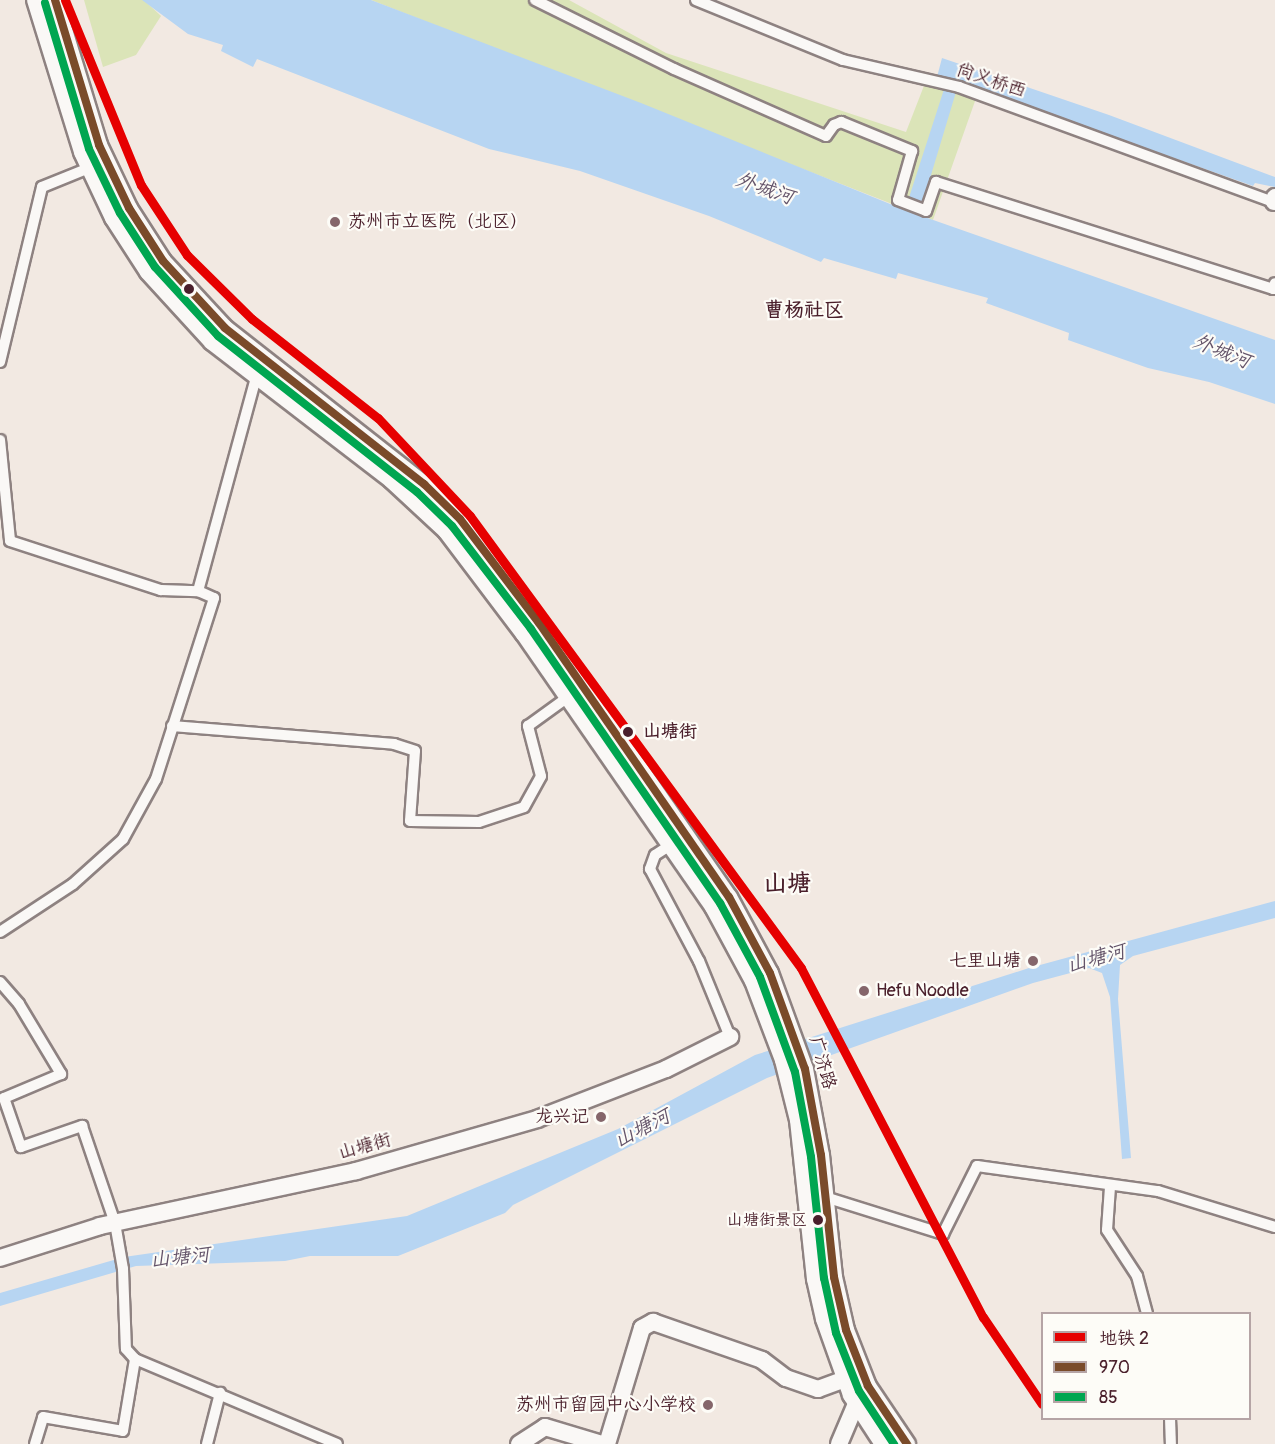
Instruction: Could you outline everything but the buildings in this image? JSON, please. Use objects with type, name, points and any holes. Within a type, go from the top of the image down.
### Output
[{"type":"main road","name":"广济路","points":[[35,0],[89,168],[124,237],[155,282],[199,330],[390,480],[434,519],[461,549],[672,844],[713,907],[749,972],[774,1032],[794,1101],[803,1158],[816,1287],[845,1379],[856,1404],[883,1444]]},
{"type":"main road","name":"广济路","points":[[55,0],[99,145],[135,219],[163,261],[225,328],[424,484],[460,519],[539,623],[729,897],[766,964],[794,1035],[812,1097],[821,1155],[836,1291],[862,1372],[872,1394],[907,1444]]},
{"type":"main road","name":"山塘街","points":[[0,1258],[115,1223],[356,1171],[537,1119],[666,1069],[730,1037]]},
{"type":"main road","points":[[608,1444],[642,1328],[653,1322],[762,1360],[786,1378],[818,1389],[862,1372]]},
{"type":"main road","points":[[839,1444],[856,1404],[872,1394]]},
{"type":"main road","points":[[519,1444],[545,1427],[602,1444]]},
{"type":"street","points":[[536,0],[674,69],[826,136],[834,124],[842,122],[912,151],[898,200],[926,211],[936,182],[1272,289],[1275,283]]},
{"type":"street","name":"尚义桥西","points":[[696,0],[843,60],[959,87],[1274,199]]},
{"type":"street","points":[[0,362],[42,187],[89,168]]},
{"type":"street","points":[[198,591],[256,377]]},
{"type":"street","points":[[0,440],[10,541],[161,590],[198,591],[214,597],[156,779],[123,839],[73,884],[0,932]]},
{"type":"street","points":[[172,726],[394,744],[415,751],[410,821],[479,822],[524,807],[541,776],[528,726],[568,697]]},
{"type":"street","points":[[672,844],[656,855],[650,869],[699,961],[730,1037]]},
{"type":"street","points":[[0,982],[19,1004],[61,1074],[4,1098],[21,1147],[82,1126],[115,1223],[123,1269],[126,1349],[135,1359],[337,1444]]},
{"type":"street","points":[[825,1197],[943,1234],[977,1166],[1158,1191],[1275,1227]]},
{"type":"street","points":[[1110,1186],[1107,1230],[1137,1276],[1146,1312]]},
{"type":"street","points":[[35,1444],[43,1417],[123,1431],[135,1359]]},
{"type":"street","points":[[207,1444],[220,1393]]},
{"type":"street","points":[[1170,1420],[1171,1444]]},
{"type":"green space","points":[[84,0],[144,0],[161,16],[136,55],[103,67]]},
{"type":"green space","points":[[371,0],[569,0],[666,53],[906,132],[927,78],[980,87],[933,220]]},
{"type":"water","name":"外城河","points":[[142,0],[371,0],[641,103],[905,210],[947,80],[937,77],[942,58],[1109,115],[1275,177],[1275,187],[1255,183],[1253,186],[959,82],[919,215],[1275,340],[1275,404],[1209,382],[1148,368],[1068,340],[1069,333],[986,303],[988,298],[898,273],[896,279],[824,258],[821,262],[709,216],[580,171],[489,149],[257,59],[253,67],[221,51],[223,45],[188,34]]},
{"type":"water","name":"山塘河","points":[[1275,901],[1275,918],[1133,956],[1120,965],[1118,999],[1131,1158],[1122,1159],[1110,997],[1102,973],[1089,968],[1033,983],[767,1078],[513,1205],[505,1213],[398,1256],[310,1256],[285,1261],[136,1266],[0,1306],[0,1293],[124,1257],[407,1216],[618,1129],[755,1055],[1029,968]]},
{"type":"metro line","name":"2","points":[[65,0],[141,185],[187,255],[252,319],[378,418],[470,516],[801,968],[983,1317],[1041,1403]]},
{"type":"transit line","name":"970","points":[[55,0],[99,145],[129,208],[163,261],[225,328],[424,484],[460,519],[539,623],[729,897],[770,973],[805,1069],[821,1155],[834,1277],[846,1330],[868,1386],[907,1444]]},
{"type":"transit line","name":"85","points":[[45,3],[89,149],[120,213],[155,267],[218,336],[417,492],[452,526],[531,629],[720,903],[760,977],[795,1072],[811,1157],[824,1278],[836,1333],[859,1391],[894,1444]]},
{"type":"place","name":"苏州市立医院（北区）","points":[[335,222]]},
{"type":"place","name":"山塘街","points":[[628,732]]},
{"type":"place","name":"七里山塘","points":[[1033,961]]},
{"type":"place","name":"Hefu Noodle","points":[[864,991]]},
{"type":"place","name":"龙兴记","points":[[601,1117]]},
{"type":"place","name":"山塘街景区","points":[[818,1220]]},
{"type":"place","name":"苏州市留园中心小学校","points":[[708,1405]]},
{"type":"district","name":"曹杨社区","points":[[804,309]]},
{"type":"district","name":"山塘","points":[[787,884]]}]
